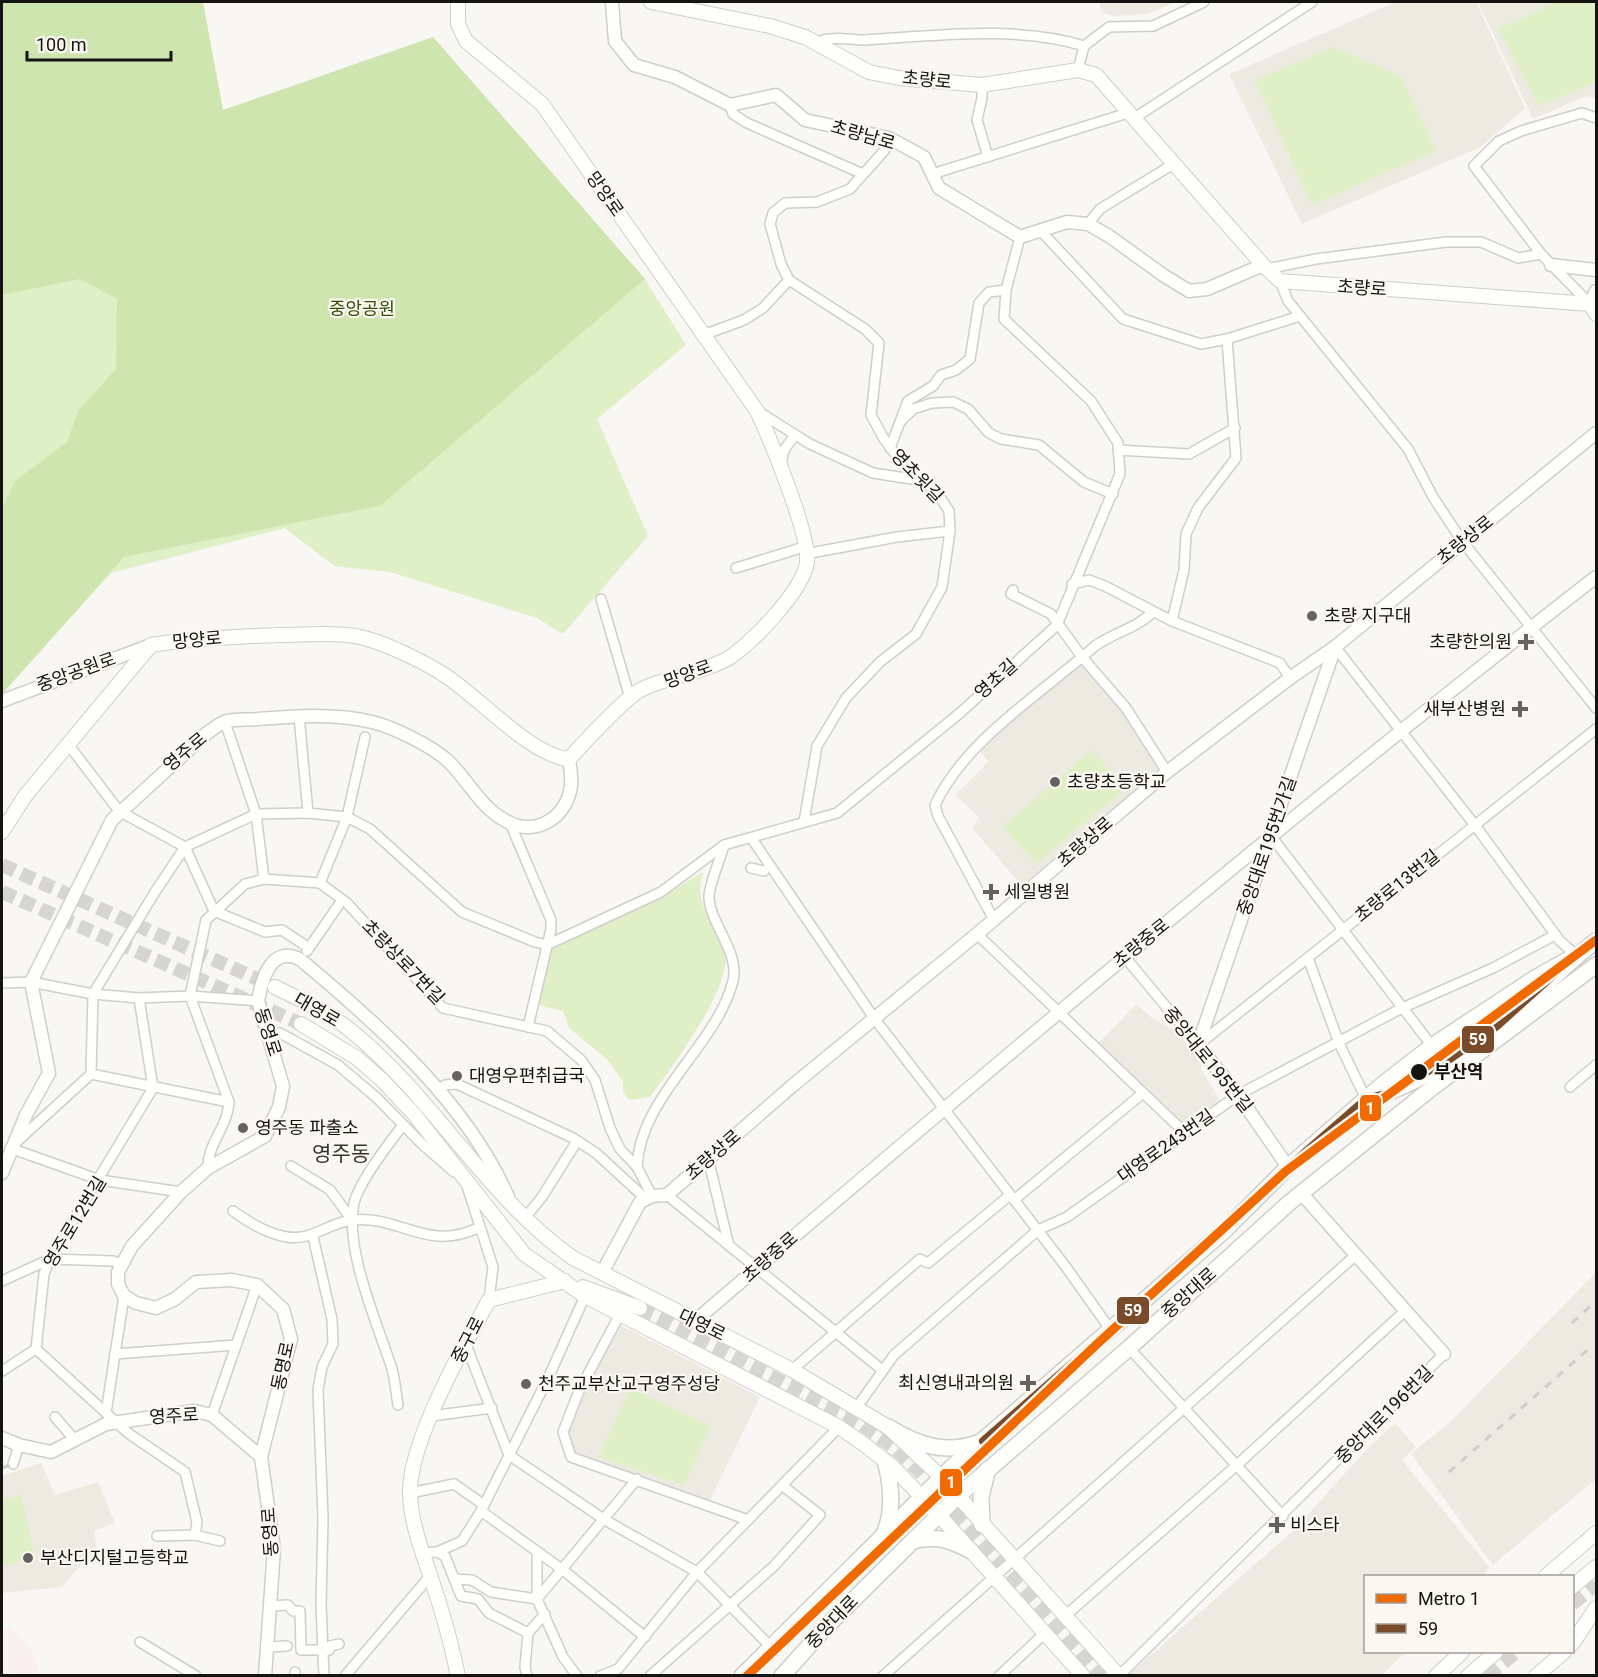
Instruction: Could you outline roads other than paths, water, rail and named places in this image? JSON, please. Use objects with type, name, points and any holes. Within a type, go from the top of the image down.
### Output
[{"type":"main road","name":"망양로","points":[[2,832],[25,796],[151,645],[191,639],[293,635],[356,636],[445,675],[535,744],[552,755],[569,759],[630,698],[641,691],[727,659],[760,633],[793,591],[807,562],[805,551],[775,449],[757,411],[542,104],[466,41],[458,24],[458,2]]},
{"type":"main road","name":"초량로","points":[[651,2],[770,27],[805,37],[869,72],[982,84],[1078,70]]},
{"type":"main road","points":[[1078,70],[1096,75],[1134,115],[1265,267],[1280,281]]},
{"type":"main road","name":"초량로","points":[[1280,281],[1593,309]]},
{"type":"main road","name":"중앙대로","points":[[1366,1099],[1388,1093],[1450,1059],[1520,1006],[1596,941]]},
{"type":"main road","name":"중앙대로","points":[[742,1676],[941,1478],[1224,1231],[1288,1167],[1366,1099],[1432,1046],[1535,978],[1576,956]]},
{"type":"main road","name":"중앙대로","points":[[789,1673],[827,1626],[958,1496],[1129,1348],[1301,1193],[1433,1087],[1596,966]]},
{"type":"main road","name":"대영로","points":[[275,987],[328,1015],[373,1050],[426,1104],[512,1208],[573,1258],[792,1370],[888,1427],[958,1496],[1119,1676]]},
{"type":"main road","name":"대영로","points":[[301,1024],[357,1058],[383,1081],[414,1114],[524,1254],[585,1296],[838,1427],[885,1461],[939,1515],[1083,1676]]},
{"type":"main road","points":[[562,1281],[640,1308],[573,1258]]},
{"type":"main road","name":"중구로","points":[[458,1676],[450,1636],[422,1552],[410,1494],[414,1459],[430,1416],[489,1300],[562,1281]]},
{"type":"main road","points":[[888,1427],[915,1443],[938,1448],[966,1447],[982,1441]]},
{"type":"main road","points":[[884,1534],[891,1518],[889,1473],[885,1461]]},
{"type":"main road","points":[[982,1525],[981,1496],[988,1469]]},
{"type":"main road","points":[[1547,1575],[1596,1533]]},
{"type":"main road","points":[[913,1541],[936,1537],[951,1540],[971,1551]]},
{"type":"main road","points":[[1574,1585],[1596,1567]]},
{"type":"main road","points":[[1574,1641],[1596,1608]]},
{"type":"main road","points":[[1436,1676],[1461,1653]]},
{"type":"main road","points":[[1468,1676],[1496,1653]]},
{"type":"main road","points":[[1536,1676],[1563,1653]]},
{"type":"street","points":[[612,2],[615,41],[634,65],[675,77],[730,105],[733,114],[747,123],[863,174]]},
{"type":"street","points":[[1078,70],[1084,46],[1109,27],[1153,26],[1204,2]]},
{"type":"street","points":[[932,174],[1134,115],[1312,2]]},
{"type":"street","points":[[820,47],[824,40],[829,38],[855,40],[997,33],[1067,41],[1084,46]]},
{"type":"street","points":[[982,84],[982,98],[977,120],[988,157]]},
{"type":"street","name":"초량남로","points":[[730,105],[776,95],[805,120],[889,138],[924,157],[939,188],[1020,237]]},
{"type":"street","points":[[1593,309],[1541,254],[1474,166],[1499,141],[1521,131],[1582,113],[1596,118]]},
{"type":"street","points":[[703,335],[744,320],[763,308],[789,280],[781,264],[770,224],[773,213],[785,203],[818,202],[850,189],[884,151],[889,138]]},
{"type":"street","points":[[1088,224],[1100,209],[1175,163]]},
{"type":"street","points":[[1020,237],[1067,222],[1088,224],[1189,291],[1207,289],[1265,267],[1446,242],[1481,242],[1518,258],[1541,254]]},
{"type":"street","points":[[1040,230],[1123,319],[1200,344],[1227,339],[1300,315]]},
{"type":"street","name":"영초길","points":[[547,945],[661,892],[724,845],[752,839],[837,813],[888,774],[1057,625],[1072,584],[1120,474],[1118,450],[1105,420],[1091,400],[1004,319],[1006,290],[1020,237]]},
{"type":"street","points":[[1551,265],[1596,270]]},
{"type":"street","name":"영초윗길","points":[[789,280],[865,329],[879,343],[871,415],[890,448],[919,480],[938,494],[949,511],[950,531],[942,587],[916,633],[880,662],[846,698],[817,746],[804,822]]},
{"type":"street","points":[[1280,281],[1288,301],[1408,448],[1433,497],[1462,541],[1596,708]]},
{"type":"street","points":[[890,448],[908,401],[933,386],[941,375],[956,370],[969,359],[979,303],[989,292],[1006,290]]},
{"type":"street","points":[[1593,309],[1596,291]]},
{"type":"street","points":[[1172,621],[1185,570],[1186,534],[1198,508],[1236,458],[1236,428],[1227,339]]},
{"type":"street","points":[[902,420],[913,409],[932,403],[953,402],[968,409],[989,433],[1001,439],[1039,445],[1084,482],[1113,494]]},
{"type":"street","points":[[757,411],[795,435],[873,473],[919,480]]},
{"type":"street","points":[[1118,450],[1189,454],[1236,428]]},
{"type":"street","name":"초량상로","points":[[667,1195],[1167,772],[1290,678],[1335,647],[1596,433]]},
{"type":"street","points":[[781,467],[784,450],[795,435]]},
{"type":"street","points":[[736,568],[805,551],[950,531]]},
{"type":"street","name":"초량중로","points":[[695,1321],[1124,956],[1596,577]]},
{"type":"street","points":[[1072,584],[1089,580],[1105,586],[1172,621],[1280,663],[1290,678]]},
{"type":"street","points":[[1013,590],[1011,594],[1051,614],[1082,657],[1126,708],[1167,772]]},
{"type":"street","points":[[601,599],[630,698]]},
{"type":"street","points":[[994,920],[976,891],[972,877],[938,816],[935,805],[941,790],[982,741],[1082,657],[1110,635],[1144,621],[1153,612]]},
{"type":"street","name":"중앙공원로","points":[[2,701],[151,645]]},
{"type":"street","points":[[1335,647],[1400,733],[1474,824],[1555,935],[1576,956]]},
{"type":"street","name":"중앙대로195번가길","points":[[1198,1046],[1335,647]]},
{"type":"street","points":[[299,716],[308,813]]},
{"type":"street","name":"영주로","points":[[31,982],[79,883],[119,811],[182,753],[225,722],[299,716],[345,717],[373,722],[397,731],[447,760],[481,801],[510,823]]},
{"type":"street","points":[[225,722],[256,814],[264,879]]},
{"type":"street","name":"초량로13번길","points":[[1198,1046],[1596,729]]},
{"type":"street","points":[[208,1168],[207,1155],[229,1114],[229,1102],[190,996],[206,920],[214,910],[245,884],[264,879],[320,883],[346,817],[365,737]]},
{"type":"street","points":[[68,744],[119,811],[185,847],[214,910],[266,932],[282,930],[309,948]]},
{"type":"street","points":[[510,823],[528,827],[544,825],[556,817],[567,801],[571,784],[569,759]]},
{"type":"street","points":[[10,1148],[91,1074],[93,994],[185,847],[256,814],[308,813],[346,817],[370,828],[462,912],[547,945]]},
{"type":"street","points":[[510,823],[550,920],[551,929],[528,1027]]},
{"type":"street","points":[[1271,836],[1432,1046]]},
{"type":"street","points":[[752,839],[874,1018],[1038,1230],[1110,1329]]},
{"type":"street","points":[[637,1167],[637,1153],[668,1088],[723,1008],[734,979],[732,957],[714,919],[709,896],[724,845]]},
{"type":"street","points":[[751,868],[764,871]]},
{"type":"street","name":"초량상로7번길","points":[[320,883],[342,900],[444,1008],[547,1031],[581,1060],[595,1080],[610,1128],[620,1149],[637,1167],[649,1198]]},
{"type":"street","points":[[342,900],[301,960],[386,1036],[438,1090],[474,1134],[512,1208]]},
{"type":"street","points":[[977,934],[1184,1132]]},
{"type":"street","name":"대영로243번길","points":[[857,1407],[881,1369],[894,1355],[1038,1230],[1067,1217],[1238,1095],[1402,1008],[1493,968],[1555,935]]},
{"type":"street","name":"동영로","points":[[122,1264],[132,1246],[181,1192],[208,1168],[263,1138],[279,1107],[284,1086],[258,1001],[260,989],[275,959],[281,955],[301,960]]},
{"type":"street","name":"중앙대로195번길","points":[[1124,956],[1238,1095],[1288,1167]]},
{"type":"street","points":[[1308,958],[1339,1043],[1366,1099]]},
{"type":"street","points":[[2,1173],[10,1148],[49,1073],[31,982]]},
{"type":"street","points":[[2,983],[31,982],[93,994],[139,998],[190,996],[258,1001]]},
{"type":"street","points":[[139,998],[153,1088]]},
{"type":"street","points":[[266,1032],[280,1033],[338,1065],[377,1098],[434,1155],[465,1180],[478,1228],[494,1267],[489,1300]]},
{"type":"street","points":[[1570,1087],[1596,1065]]},
{"type":"street","points":[[91,1074],[229,1102]]},
{"type":"street","points":[[438,1090],[445,1085],[457,1083],[577,1141],[596,1153],[649,1198]]},
{"type":"street","name":"영주로12번길","points":[[36,1349],[44,1274],[50,1259],[100,1180],[153,1088]]},
{"type":"street","points":[[792,1370],[920,1259],[928,1263],[1143,1093]]},
{"type":"street","points":[[398,1405],[392,1370],[370,1314],[352,1220],[355,1202],[373,1168],[403,1125]]},
{"type":"street","points":[[524,1219],[542,1197],[577,1141]]},
{"type":"street","points":[[10,1148],[100,1180],[181,1192]]},
{"type":"street","points":[[477,1167],[486,1170],[485,1154]]},
{"type":"street","points":[[708,1158],[729,1246]]},
{"type":"street","points":[[291,1166],[330,1190],[352,1220]]},
{"type":"street","name":"중앙대로196번길","points":[[1119,1676],[1444,1354],[1301,1193]]},
{"type":"street","points":[[602,1273],[640,1202],[667,1195],[881,1369]]},
{"type":"street","points":[[233,1211],[251,1223],[286,1237],[313,1237],[326,1227],[352,1220],[378,1222],[438,1238],[466,1233],[478,1228]]},
{"type":"street","points":[[313,1237],[332,1319],[333,1344],[322,1367],[318,1390],[323,1518],[322,1651],[324,1676]]},
{"type":"street","points":[[883,1676],[1357,1254]]},
{"type":"street","points":[[2,1281],[50,1259],[113,1261],[122,1264],[118,1272],[118,1284],[124,1296],[136,1303],[156,1308],[175,1299],[196,1282],[232,1280],[257,1285],[212,1415]]},
{"type":"street","name":"동명로","points":[[257,1285],[283,1310],[291,1339],[261,1457]]},
{"type":"street","points":[[106,1413],[124,1296]]},
{"type":"street","points":[[422,1552],[437,1552],[462,1541],[483,1508],[585,1296]]},
{"type":"street","points":[[1065,1616],[1237,1465],[1406,1310]]},
{"type":"street","points":[[620,1314],[579,1390],[563,1432],[571,1457],[748,1520]]},
{"type":"street","points":[[115,1354],[236,1345]]},
{"type":"street","points":[[466,1345],[509,1455],[605,1520],[697,1572],[771,1647]]},
{"type":"street","points":[[1129,1348],[1283,1516]]},
{"type":"street","points":[[2,1371],[36,1349],[128,1433],[185,1472],[197,1522],[195,1535]]},
{"type":"street","points":[[430,1416],[492,1408]]},
{"type":"street","name":"영주로","points":[[2,1438],[19,1445],[51,1452],[106,1424],[194,1411],[212,1415],[261,1457]]},
{"type":"street","points":[[55,1417],[74,1439]]},
{"type":"street","points":[[600,1676],[618,1669],[697,1572],[838,1427]]},
{"type":"street","points":[[13,1464],[19,1445]]},
{"type":"street","name":"동영로","points":[[261,1457],[272,1523],[265,1676]]},
{"type":"street","points":[[537,1599],[637,1479]]},
{"type":"street","points":[[410,1494],[454,1484],[645,1637]]},
{"type":"street","points":[[650,1676],[774,1566],[820,1515],[783,1486]]},
{"type":"street","points":[[158,1536],[195,1535],[220,1540]]},
{"type":"street","points":[[437,1552],[445,1556],[461,1596],[478,1599],[489,1614],[528,1633]]},
{"type":"street","points":[[537,1552],[537,1599],[563,1657],[577,1676]]},
{"type":"street","points":[[345,1676],[430,1576]]},
{"type":"street","points":[[454,1579],[472,1580],[491,1592],[537,1599]]},
{"type":"street","points":[[270,1606],[288,1605],[293,1611],[300,1611],[301,1650],[322,1651],[339,1644]]},
{"type":"street","points":[[527,1676],[525,1667],[528,1633],[545,1614]]},
{"type":"street","points":[[999,1676],[1045,1633]]},
{"type":"street","points":[[141,1642],[196,1676]]},
{"type":"street","points":[[268,1647],[287,1646]]},
{"type":"tunnel","points":[[2,865],[273,986]]},
{"type":"tunnel","points":[[2,892],[301,1024]]},
{"type":"tunnel","points":[[640,1308],[860,1423],[896,1449],[922,1474],[1102,1676]]},
{"type":"tunnel","points":[[1574,1602],[1596,1584]]},
{"type":"tunnel","points":[[1487,1676],[1515,1653]]},
{"type":"railway","points":[[1572,1323],[1596,1301]]},
{"type":"railway","points":[[1449,1472],[1592,1346]]},
{"type":"railway","points":[[2,1468],[13,1464]]},
{"type":"metro line","name":"1","points":[[747,1676],[1096,1345],[1286,1171],[1596,940]]},
{"type":"place","name":"초량 지구대","points":[[1312,616]]},
{"type":"place","name":"초량한의원","points":[[1526,642]]},
{"type":"place","name":"새부산병원","points":[[1520,709]]},
{"type":"place","name":"초량초등학교","points":[[1055,782]]},
{"type":"place","name":"세일병원","points":[[991,892]]},
{"type":"place","name":"부산역","points":[[1419,1072]]},
{"type":"place","name":"대영우편취급국","points":[[457,1076]]},
{"type":"place","name":"영주동 파출소","points":[[243,1128]]},
{"type":"place","name":"최신영내과의원","points":[[1028,1383]]},
{"type":"place","name":"천주교부산교구영주성당","points":[[526,1384]]},
{"type":"place","name":"비스타","points":[[1277,1525]]},
{"type":"place","name":"부산디지털고등학교","points":[[28,1558]]},
{"type":"district","name":"영주동","points":[[341,1154]]},
{"type":"park label","name":"중앙공원","points":[[362,309]]}]
